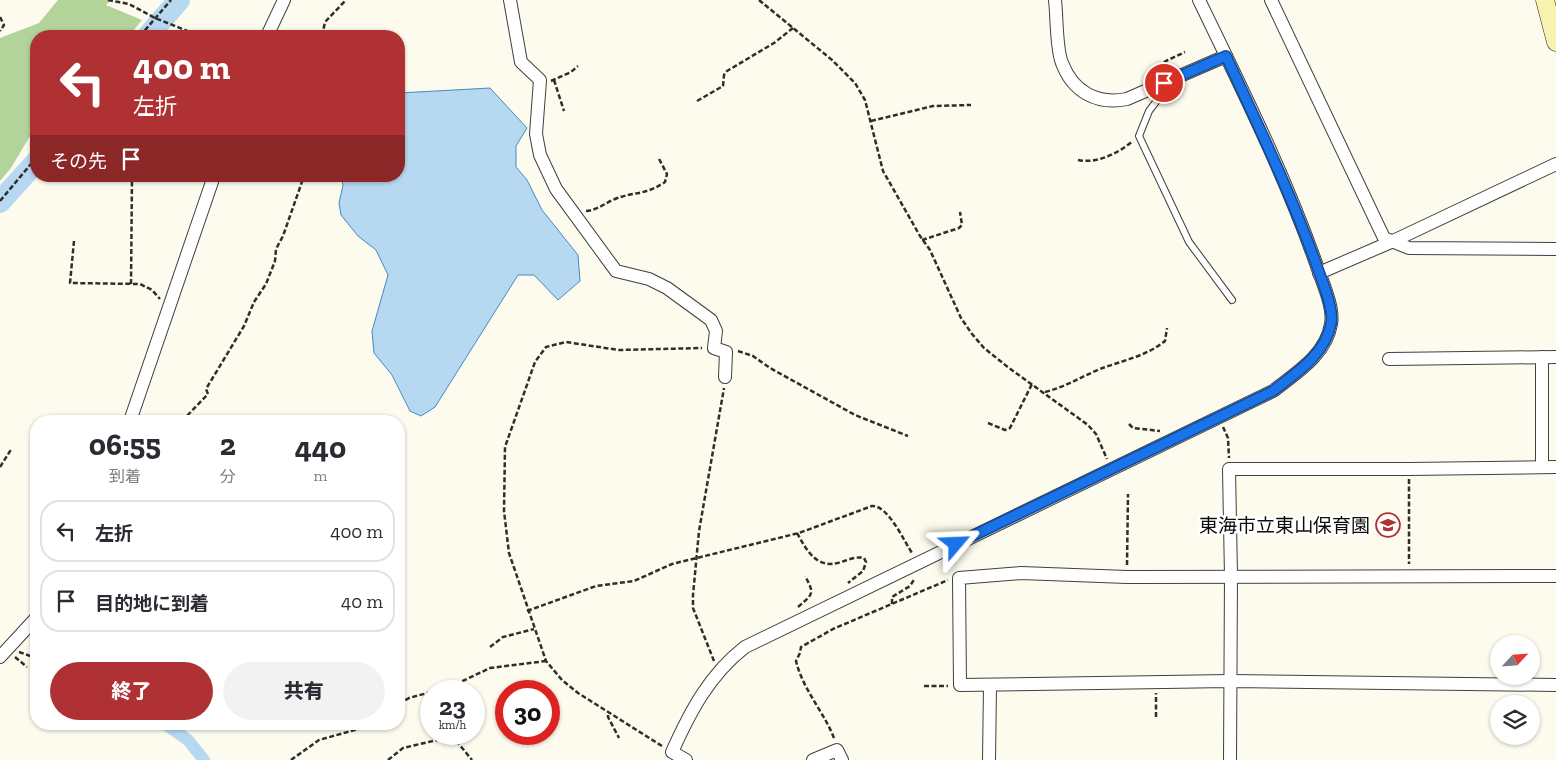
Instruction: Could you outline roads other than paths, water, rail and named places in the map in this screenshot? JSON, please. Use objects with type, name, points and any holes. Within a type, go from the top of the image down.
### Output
[{"type":"street","points":[[270,30],[284,0]]},
{"type":"street","points":[[510,0],[521,62],[540,80],[536,134],[540,155],[556,189],[616,270],[649,278],[710,320],[716,331],[725,377]]},
{"type":"street","points":[[1055,0],[1061,61],[1068,75],[1078,86],[1096,98],[1113,102],[1136,95],[1226,56]]},
{"type":"street","points":[[677,757],[687,720],[718,671],[745,647],[1273,391],[1316,356],[1324,344],[1332,323],[1328,298],[1302,222],[1200,0]]},
{"type":"street","points":[[1271,0],[1384,238],[1409,248],[1556,249]]},
{"type":"street","points":[[1544,0],[1556,42]]},
{"type":"street","points":[[1319,273],[1391,242],[1556,164]]},
{"type":"street","points":[[132,415],[212,182]]},
{"type":"street","points":[[1542,357],[1542,467]]},
{"type":"street","points":[[1389,359],[1556,357]]},
{"type":"street","points":[[1230,760],[1231,576],[1229,469],[1556,467]]},
{"type":"street","points":[[1556,576],[1410,578],[1126,577],[1021,573],[959,578],[960,686],[1229,682],[1556,685]]},
{"type":"street","points":[[0,657],[30,624]]},
{"type":"street","points":[[989,760],[990,686]]},
{"type":"street","points":[[813,760],[840,755]]},
{"type":"lane","points":[[1164,83],[1165,90],[1149,111],[1139,136],[1189,242],[1232,300]]},
{"type":"water","points":[[490,88],[527,128],[516,146],[516,167],[527,180],[542,210],[578,255],[580,281],[558,300],[534,275],[518,275],[435,407],[421,416],[410,411],[392,375],[374,353],[372,331],[388,275],[376,250],[358,236],[341,215],[339,203],[342,182],[405,182],[405,93]]},
{"type":"waterway","points":[[153,30],[179,0]]},
{"type":"waterway","points":[[0,202],[30,169]]},
{"type":"waterway","points":[[174,730],[188,740],[204,760]]},
{"type":"place","name":"東海市立東山保育園","points":[[1388,525]]}]
